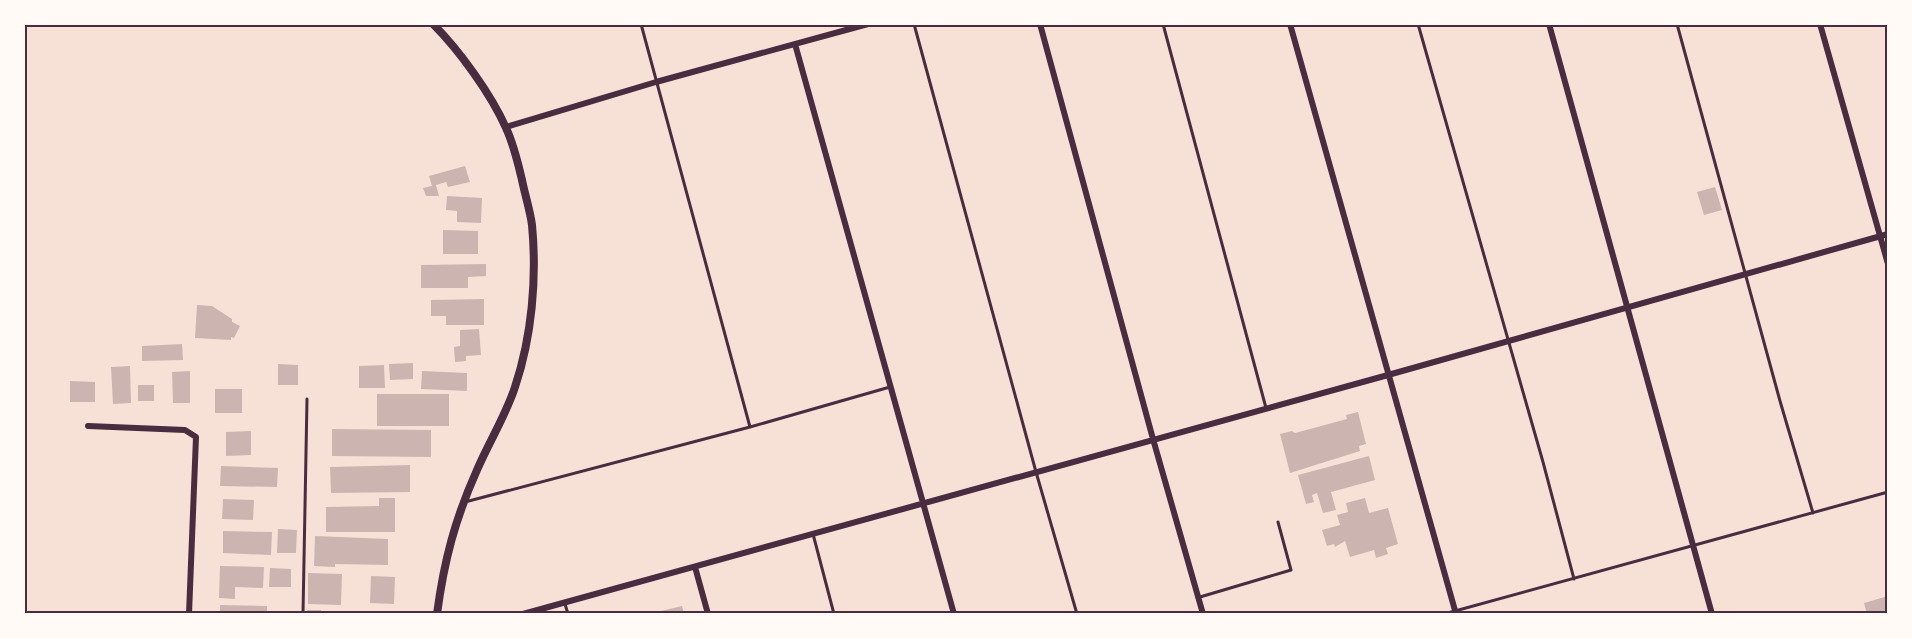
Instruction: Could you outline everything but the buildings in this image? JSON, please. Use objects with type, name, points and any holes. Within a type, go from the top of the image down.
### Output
[{"type":"street","points":[[433,24],[479,82],[506,127],[516,155],[532,222],[535,268],[526,350],[514,390],[454,525],[444,566],[437,614]]},
{"type":"street","points":[[506,127],[656,82],[868,24]]},
{"type":"street","points":[[1040,24],[1153,440],[1203,614]]},
{"type":"street","points":[[1290,24],[1456,613]]},
{"type":"street","points":[[1549,24],[1712,614]]},
{"type":"street","points":[[1820,24],[1888,264]]},
{"type":"street","points":[[795,44],[954,614]]},
{"type":"street","points":[[523,614],[1888,234]]},
{"type":"street","points":[[88,426],[185,430],[196,437],[189,614]]},
{"type":"street","points":[[695,567],[708,614]]},
{"type":"lane","points":[[641,24],[750,427]]},
{"type":"lane","points":[[914,24],[1077,614]]},
{"type":"lane","points":[[1163,24],[1266,408]]},
{"type":"lane","points":[[1418,24],[1509,340],[1574,579]]},
{"type":"lane","points":[[1677,24],[1744,274],[1813,513]]},
{"type":"lane","points":[[463,502],[750,427],[892,386]]},
{"type":"lane","points":[[303,614],[307,399]]},
{"type":"lane","points":[[1444,614],[1456,613],[1888,492]]},
{"type":"lane","points":[[1198,598],[1291,570],[1278,522]]},
{"type":"lane","points":[[813,534],[834,614]]},
{"type":"lane","points":[[565,603],[568,614]]}]
